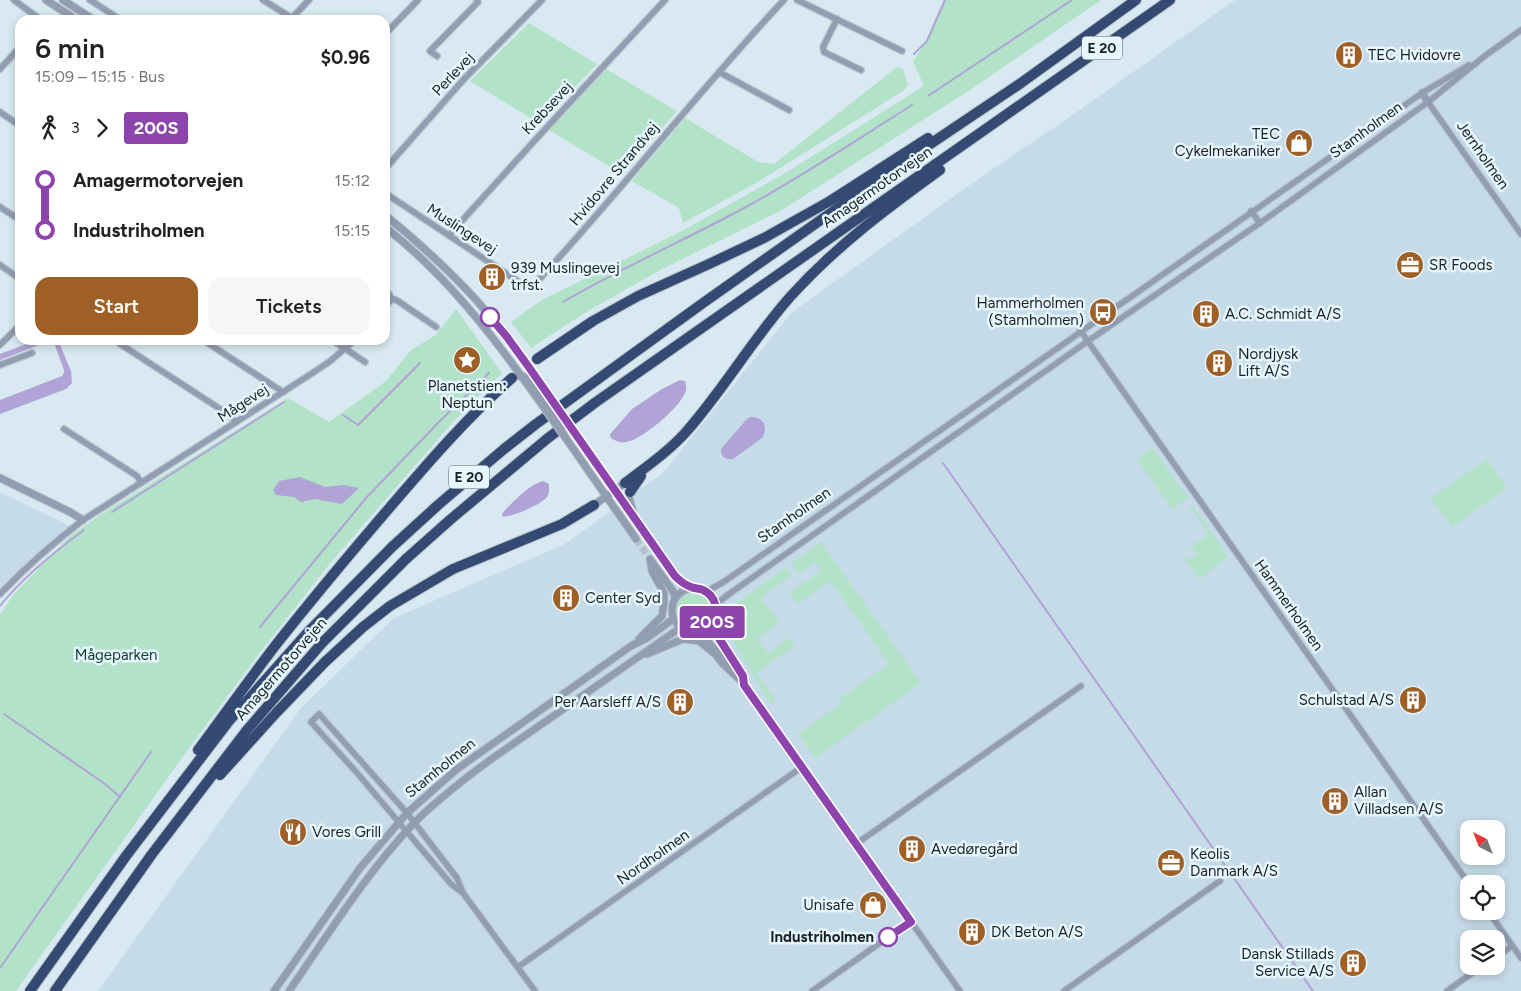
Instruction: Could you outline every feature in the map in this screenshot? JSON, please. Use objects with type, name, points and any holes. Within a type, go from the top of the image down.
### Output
[{"type":"highway","name":"Amagermotorvejen","points":[[30,991],[153,820],[229,720],[308,632],[392,547],[466,480],[536,424],[703,303],[893,169],[1021,83],[1136,0]]},
{"type":"highway","name":"Amagermotorvejen","points":[[55,991],[152,854],[247,730],[322,643],[406,559],[480,494],[548,438],[596,402],[1170,0]]},
{"type":"highway","points":[[537,360],[586,325],[622,305],[764,238],[830,201],[949,125],[1021,83]]},
{"type":"highway","points":[[626,486],[684,433],[718,393],[761,332],[790,297],[837,249],[888,208],[984,137],[1033,97]]},
{"type":"highway","points":[[153,820],[197,752],[275,646],[407,487],[455,433],[497,391],[518,376]]},
{"type":"highway","points":[[152,854],[276,713],[325,662],[390,606],[453,569],[562,524],[594,505]]},
{"type":"street","points":[[14,0],[34,15]]},
{"type":"street","points":[[46,0],[69,15]]},
{"type":"street","points":[[63,0],[86,15]]},
{"type":"street","points":[[90,0],[113,15]]},
{"type":"street","points":[[263,0],[285,15]]},
{"type":"street","points":[[295,15],[309,0]]},
{"type":"street","points":[[390,29],[418,0]]},
{"type":"street","points":[[437,56],[430,51],[478,2],[476,0]]},
{"type":"street","name":"Perlevej","points":[[390,163],[464,79],[542,0]]},
{"type":"street","name":"Krebsevej","points":[[449,235],[665,0]]},
{"type":"street","name":"Hvidovre Strandvej","points":[[526,286],[534,286],[554,264],[719,72],[784,0]]},
{"type":"street","points":[[797,0],[902,52]]},
{"type":"street","points":[[837,19],[823,47],[824,52],[861,70]]},
{"type":"street","name":"Stamholmen","points":[[706,592],[1422,92],[1486,54],[1521,30]]},
{"type":"street","points":[[0,69],[15,52]]},
{"type":"street","name":"Stamholmen","points":[[715,605],[736,588],[1088,341],[1260,223],[1428,102],[1486,54]]},
{"type":"street","points":[[719,72],[789,110]]},
{"type":"street","name":"Jernholmen","points":[[1422,92],[1521,234]]},
{"type":"street","points":[[0,112],[15,122]]},
{"type":"street","name":"Muslingevej","points":[[390,196],[526,286]]},
{"type":"street","points":[[0,207],[15,217]]},
{"type":"street","points":[[1251,211],[1260,223]]},
{"type":"street","points":[[390,219],[426,250],[478,302],[507,337],[528,366],[560,432],[577,446],[614,488],[645,533]]},
{"type":"street","points":[[390,231],[415,252],[448,285],[484,325],[518,376],[540,392],[577,446],[606,496],[636,539]]},
{"type":"street","points":[[0,265],[15,275]]},
{"type":"street","points":[[390,301],[391,298],[398,301],[436,327]]},
{"type":"street","points":[[0,345],[15,330]]},
{"type":"street","points":[[1080,330],[1088,341]]},
{"type":"street","name":"Hammerholmen","points":[[1088,341],[1463,875]]},
{"type":"street","points":[[122,345],[228,414],[236,422]]},
{"type":"street","points":[[211,345],[283,392]]},
{"type":"street","points":[[339,345],[365,362]]},
{"type":"street","name":"Mågevej","points":[[0,594],[53,543],[83,520],[329,362],[349,345]]},
{"type":"street","points":[[0,365],[32,352]]},
{"type":"street","points":[[518,376],[537,360]]},
{"type":"street","points":[[64,429],[137,476],[142,483]]},
{"type":"street","points":[[897,459],[904,470]]},
{"type":"street","points":[[0,478],[83,520]]},
{"type":"street","points":[[594,505],[614,488],[626,486],[634,518]]},
{"type":"street","points":[[660,555],[682,583],[706,592],[712,598],[715,605],[716,612],[712,623],[700,631],[692,632],[680,628],[673,619],[671,610],[675,598],[684,590],[692,588]]},
{"type":"street","points":[[631,646],[662,616],[664,593],[652,571],[650,559],[673,591],[675,598]]},
{"type":"street","name":"Stamholmen","points":[[274,991],[360,868],[407,813],[457,769],[631,646],[647,638],[673,619]]},
{"type":"street","points":[[712,623],[715,632],[743,676],[742,682]]},
{"type":"street","name":"Stamholmen","points":[[289,991],[369,877],[406,831],[464,779],[680,628]]},
{"type":"street","points":[[700,631],[742,682],[960,991]]},
{"type":"street","points":[[637,658],[683,639],[699,641],[715,654],[742,682]]},
{"type":"street","points":[[856,844],[1081,686]]},
{"type":"street","points":[[463,893],[451,884],[311,722],[319,714],[415,823],[457,878],[463,893],[535,991]]},
{"type":"street","name":"Nordholmen","points":[[518,967],[802,767]]},
{"type":"street","points":[[1064,991],[1220,882]]},
{"type":"street","points":[[1494,920],[1521,958]]},
{"type":"street","points":[[812,991],[911,922]]},
{"type":"street","points":[[1505,951],[1512,946]]},
{"type":"street","points":[[1447,991],[1469,975]]},
{"type":"shaded area","points":[[1235,0],[1521,0],[1521,991],[98,991],[301,708],[394,618],[565,544],[663,473],[791,313],[978,179],[1064,121]]},
{"type":"shaded area","points":[[24,345],[39,345],[0,360],[0,354]]},
{"type":"shaded area","points":[[55,345],[60,345],[71,371],[72,383],[66,389],[0,414],[0,400],[62,376],[64,370]]},
{"type":"shaded area","points":[[680,380],[685,381],[685,393],[668,415],[650,430],[633,440],[621,442],[611,438],[612,432],[632,409],[662,389]]},
{"type":"shaded area","points":[[750,417],[758,418],[764,423],[765,430],[762,438],[733,459],[724,457],[721,449]]},
{"type":"shaded area","points":[[300,477],[325,487],[343,485],[359,488],[342,504],[315,499],[301,502],[294,497],[276,495],[273,490],[279,481]]},
{"type":"shaded area","points":[[543,481],[549,484],[548,494],[545,499],[524,511],[502,516],[521,494]]},
{"type":"shaded area","points":[[0,492],[70,526],[0,588]]},
{"type":"green space","points":[[944,0],[1101,0],[973,88],[782,210],[664,268],[586,312],[531,348],[511,322],[542,300],[682,231],[787,172],[924,86],[913,61],[924,45]]},
{"type":"green space","points":[[529,23],[597,64],[540,124],[470,81]]},
{"type":"green space","points":[[897,67],[903,69],[908,85],[903,91],[756,183],[683,223],[679,208],[632,181],[685,118],[758,162],[774,164]]},
{"type":"green space","points":[[606,69],[677,111],[622,174],[549,130]]},
{"type":"green space","name":"Mågeparken","points":[[456,309],[502,373],[453,422],[331,562],[261,651],[181,759],[16,991],[0,991],[0,614],[14,594],[70,536],[100,515],[288,398],[329,422],[386,381],[411,350],[436,335]]},
{"type":"green space","points":[[1150,447],[1152,447],[1188,498],[1172,509],[1137,459],[1151,449]]},
{"type":"green space","points":[[1487,459],[1507,488],[1452,527],[1431,498]]},
{"type":"green space","points":[[1193,506],[1228,556],[1199,579],[1182,555],[1189,561],[1197,555],[1193,548],[1186,550],[1209,534],[1193,511],[1190,513],[1189,509]]},
{"type":"green space","points":[[821,542],[921,683],[815,758],[798,734],[841,704],[839,699],[889,664],[831,581],[797,604],[790,593],[821,571],[815,562],[798,574],[791,563]]},
{"type":"green space","points":[[786,567],[792,575],[761,597],[779,623],[757,639],[768,653],[789,638],[795,646],[756,673],[777,702],[770,704],[724,625],[728,610]]},
{"type":"green space","points":[[694,592],[701,593],[707,597],[711,603],[711,617],[707,623],[701,627],[694,628],[687,627],[681,623],[677,617],[676,610],[677,603],[681,597],[687,593]]},
{"type":"waterway","points":[[914,54],[927,41],[945,0]]},
{"type":"waterway","points":[[928,96],[1072,0]]},
{"type":"waterway","points":[[563,302],[767,195],[830,158],[912,105]]},
{"type":"waterway","points":[[343,415],[358,425],[420,363]]},
{"type":"waterway","points":[[260,627],[366,498],[489,373]]},
{"type":"waterway","points":[[112,512],[284,402]]},
{"type":"waterway","points":[[943,463],[1313,991]]},
{"type":"waterway","points":[[0,606],[39,565],[84,530]]},
{"type":"waterway","points":[[4,714],[105,784],[120,797]]},
{"type":"waterway","points":[[0,968],[151,752]]},
{"type":"tunnel","points":[[645,533],[660,555]]},
{"type":"tunnel","points":[[636,539],[650,559]]},
{"type":"bus line","name":"200S","points":[[490,317],[528,366],[675,576],[682,583],[692,588],[703,590],[714,601],[716,609],[712,623],[715,632],[743,676],[744,685],[911,922],[888,937]]},
{"type":"place","name":"TEC Hvidovre","points":[[1349,55]]},
{"type":"place","name":"TEC Cykelmekaniker","points":[[1299,143]]},
{"type":"place","name":"SR Foods","points":[[1410,265]]},
{"type":"place","name":"939 Muslingevej trfst.","points":[[492,277]]},
{"type":"place","name":"Hammerholmen (Stamholmen)","points":[[1103,312]]},
{"type":"place","name":"A.C. Schmidt A/S","points":[[1206,314]]},
{"type":"place","name":"Planetstien: Neptun","points":[[467,360]]},
{"type":"place","name":"Nordjysk Lift A/S","points":[[1219,363]]},
{"type":"place","name":"Center Syd","points":[[566,598]]},
{"type":"place","name":"Schulstad A/S","points":[[1413,700]]},
{"type":"place","name":"Per Aarsleff A/S","points":[[680,702]]},
{"type":"place","name":"Allan Villadsen A/S","points":[[1335,801]]},
{"type":"place","name":"Vores Grill","points":[[293,832]]},
{"type":"place","name":"Avedøregård","points":[[912,849]]},
{"type":"place","name":"Keolis Danmark A/S","points":[[1171,863]]},
{"type":"place","name":"Unisafe","points":[[873,905]]},
{"type":"place","name":"DK Beton A/S","points":[[972,932]]},
{"type":"place","name":"Industriholmen","points":[[888,937]]},
{"type":"place","name":"Dansk Stillads Service A/S","points":[[1353,963]]}]
